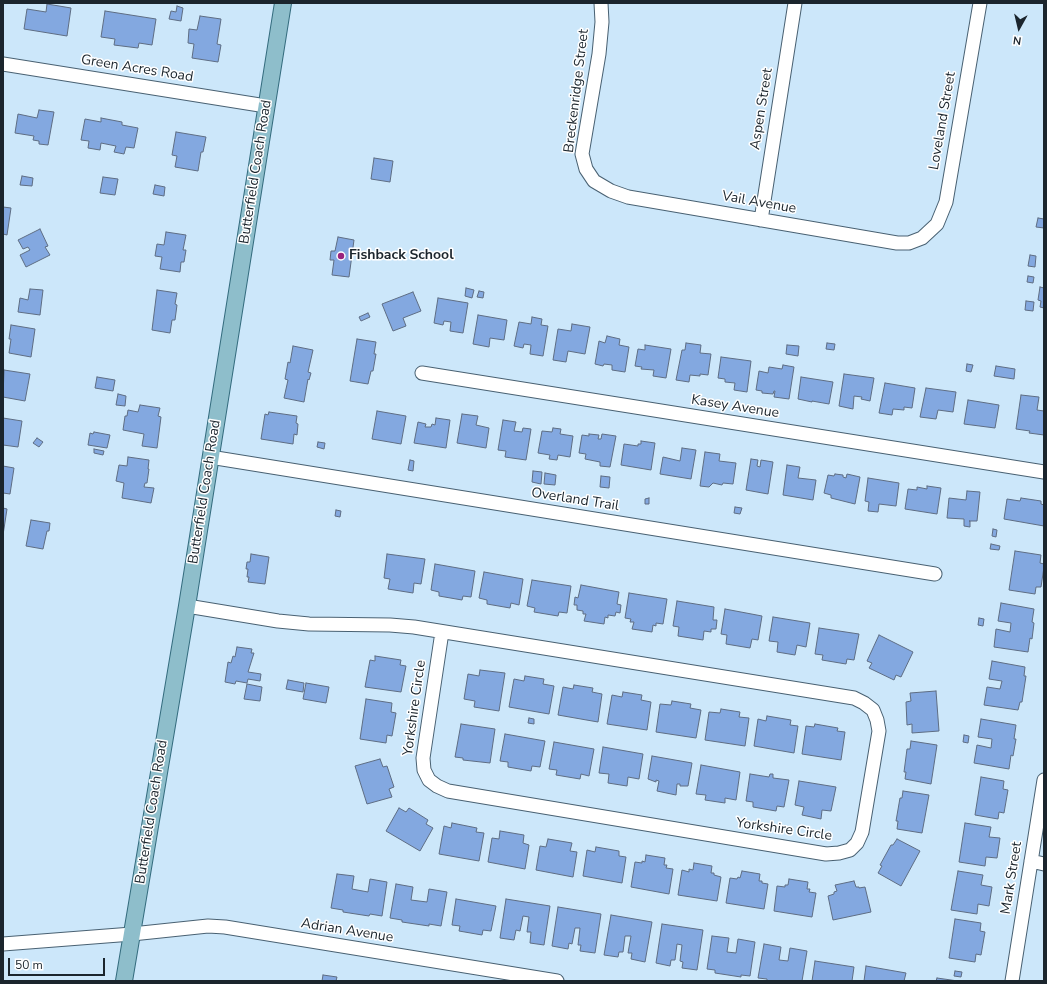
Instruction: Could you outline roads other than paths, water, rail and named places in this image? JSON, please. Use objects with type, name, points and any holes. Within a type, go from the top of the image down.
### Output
[{"type":"main road","name":"Butterfield Coach Road","points":[[124,981],[187,606],[283,3]]},
{"type":"street","name":"Breckenridge Street","points":[[594,181],[586,169],[582,154],[599,54],[602,22],[601,3]]},
{"type":"street","name":"Aspen Street","points":[[761,220],[795,3]]},
{"type":"street","name":"Loveland Street","points":[[922,238],[937,224],[946,202],[980,3]]},
{"type":"street","name":"Green Acres Road","points":[[3,64],[266,106]]},
{"type":"street","name":"Vail Avenue","points":[[594,181],[611,192],[628,197],[897,243],[909,243],[922,238]]},
{"type":"street","name":"Kasey Avenue","points":[[422,373],[1044,472]]},
{"type":"street","name":"Overland Trail","points":[[210,457],[935,574]]},
{"type":"street","name":"Yorkshire Circle","points":[[187,606],[278,621],[309,624],[390,625],[414,627],[854,698],[864,703],[872,710],[877,720],[879,731],[862,832],[857,843],[850,850],[826,854],[448,791],[437,786],[429,780],[424,770],[423,758],[442,632]]},
{"type":"street","name":"Mark Street","points":[[1012,981],[1044,780]]},
{"type":"street","points":[[1031,861],[1044,864]]},
{"type":"street","name":"Adrian Avenue","points":[[3,944],[132,934],[208,926],[225,927],[557,981]]},
{"type":"place","name":"Fishback School","points":[[341,256]]}]
